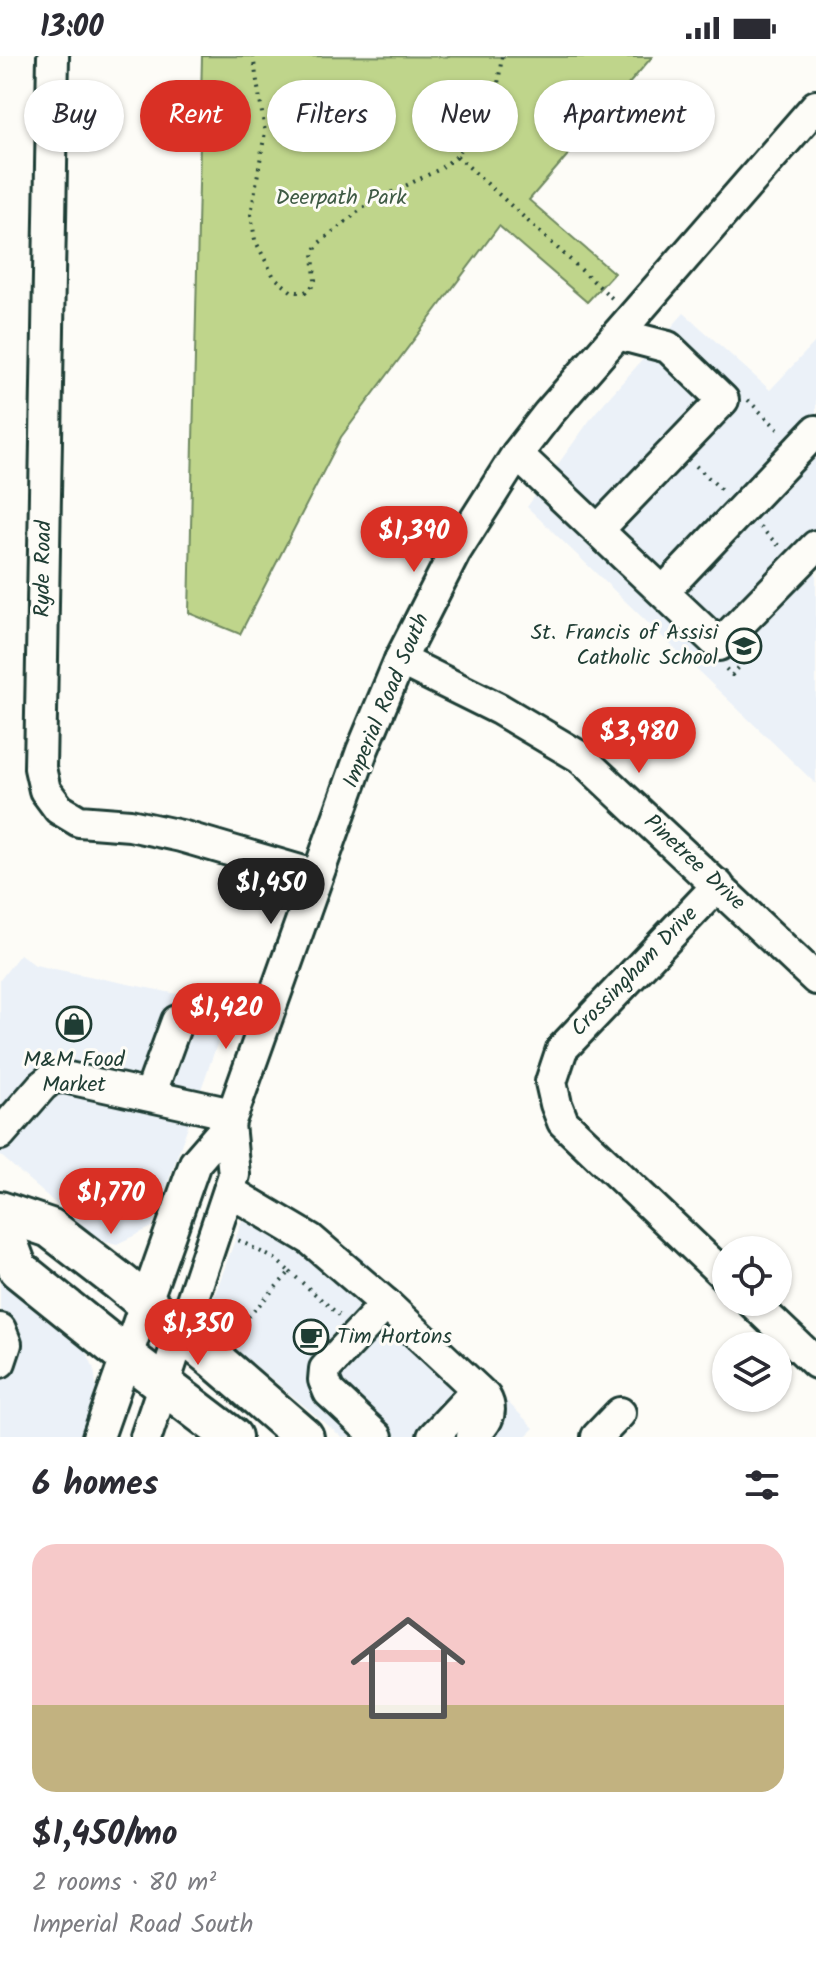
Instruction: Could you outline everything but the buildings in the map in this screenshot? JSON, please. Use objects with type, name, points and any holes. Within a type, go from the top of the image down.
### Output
[{"type":"main road","points":[[0,1211],[50,1228],[145,1303],[199,1330],[304,1437]]},
{"type":"main road","points":[[0,1221],[18,1269],[232,1437]]},
{"type":"street","name":"Ryde Road","points":[[53,56],[40,768],[45,790],[59,809],[79,821],[130,825],[181,836],[317,876]]},
{"type":"street","name":"Imperial Road South","points":[[98,1437],[195,1163],[230,1119],[362,751],[400,660],[455,552],[517,454],[548,414],[816,106]]},
{"type":"street","points":[[599,529],[723,400],[668,347],[625,325]]},
{"type":"street","points":[[664,591],[816,431]]},
{"type":"street","points":[[517,454],[719,645],[816,546]]},
{"type":"street","name":"Pinetree Drive","points":[[400,660],[499,709],[580,757],[816,979]]},
{"type":"street","name":"Crossingham Drive","points":[[712,1264],[563,1122],[551,1082],[562,1049],[718,885]]},
{"type":"street","points":[[150,1095],[177,1021]]},
{"type":"street","points":[[0,1134],[42,1086],[52,1078],[64,1077],[150,1095],[230,1119]]},
{"type":"street","name":"Imperial Road South","points":[[146,1437],[164,1385],[199,1330],[234,1175],[230,1119]]},
{"type":"street","points":[[229,1191],[310,1239],[386,1304],[477,1390],[490,1405],[489,1415],[472,1437]]},
{"type":"street","points":[[377,1437],[329,1392],[324,1380],[325,1369],[386,1304]]},
{"type":"street","points":[[767,1316],[816,1363]]},
{"type":"street","points":[[0,1329],[6,1344],[0,1362]]},
{"type":"street","points":[[433,1437],[477,1390]]},
{"type":"street","points":[[597,1437],[620,1413]]},
{"type":"path","points":[[253,56],[265,132],[251,214],[255,240],[274,277],[291,291],[305,292],[315,280],[313,253],[319,243],[368,204],[422,179],[457,156],[491,102],[498,84],[502,56]]},
{"type":"path","points":[[457,156],[625,325]]},
{"type":"path","points":[[232,1237],[275,1259],[344,1320]]},
{"type":"path","points":[[199,1330],[247,1318],[290,1272]]},
{"type":"shaded area","name":"St. Francis of Assisi Catholic School","points":[[684,313],[770,390],[816,341],[816,784],[527,507],[595,413]]},
{"type":"shaded area","points":[[20,954],[35,965],[231,1005],[152,1227],[117,1244],[98,1240],[0,1155],[0,980]]},
{"type":"shaded area","points":[[253,1191],[361,1257],[534,1428],[525,1437],[342,1437],[233,1347],[214,1297]]},
{"type":"shaded area","points":[[0,1276],[82,1343],[94,1368],[97,1394],[82,1437],[0,1437]]},
{"type":"green space","name":"Deerpath Park","points":[[202,56],[652,57],[632,80],[534,80],[534,152],[570,152],[529,200],[614,273],[587,302],[499,226],[341,437],[240,634],[189,613],[200,152],[251,152],[251,80],[201,80]]},
{"type":"place","name":"St. Francis of Assisi Catholic School","points":[[744,646]]},
{"type":"place","name":"M&M Food Market","points":[[74,1024]]},
{"type":"place","name":"Tim Hortons","points":[[311,1337]]}]
